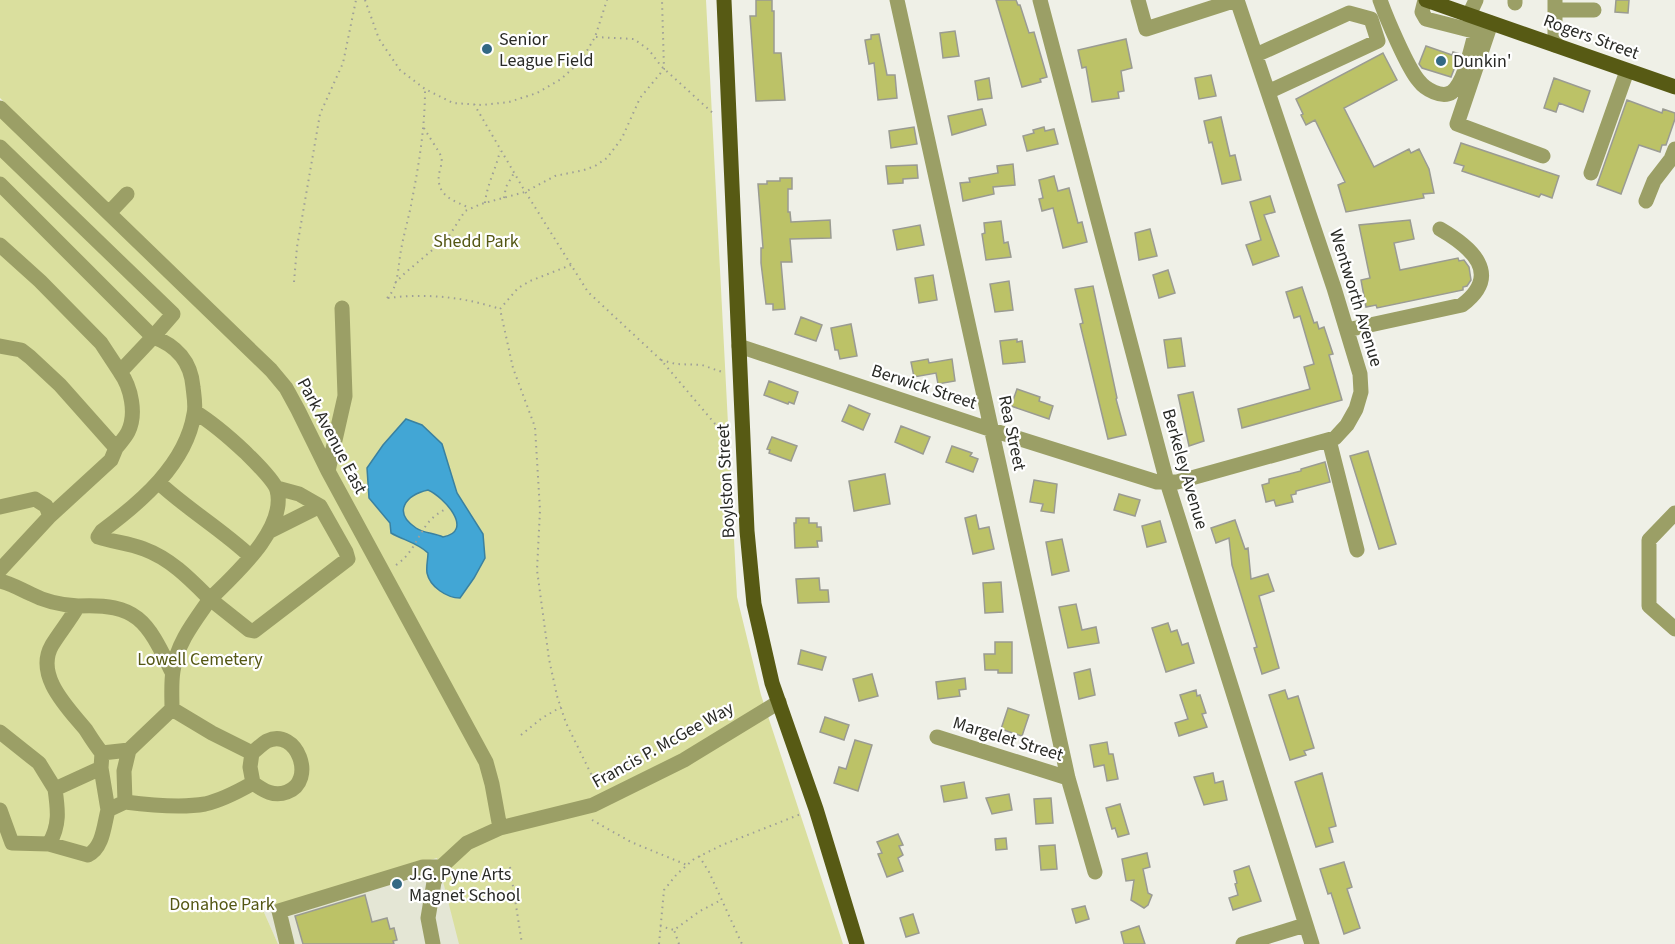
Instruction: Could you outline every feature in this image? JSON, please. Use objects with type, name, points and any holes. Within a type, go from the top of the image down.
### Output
[{"type":"main road","name":"Boylston Street","points":[[724,0],[747,531],[754,604],[772,683],[816,809],[857,944]]},
{"type":"main road","name":"Rogers Street","points":[[1425,0],[1469,15],[1485,29],[1555,45],[1675,87]]},
{"type":"street","name":"Rea Street","points":[[897,0],[1068,778],[1095,872]]},
{"type":"street","name":"Berkeley Avenue","points":[[1041,0],[1167,482],[1312,944]]},
{"type":"street","points":[[1138,0],[1146,29],[1190,6],[1237,0]]},
{"type":"street","name":"Wentworth Avenue","points":[[1167,482],[1177,482],[1335,438],[1352,418],[1360,392],[1360,374],[1347,330],[1237,0]]},
{"type":"street","points":[[1380,0],[1418,81],[1444,95],[1451,93],[1456,87],[1485,29]]},
{"type":"street","points":[[1425,0],[1422,12],[1426,19],[1485,29]]},
{"type":"street","points":[[1469,15],[1476,0]]},
{"type":"street","points":[[1555,45],[1555,5],[1593,10]]},
{"type":"street","points":[[1256,55],[1349,13],[1371,19],[1378,41],[1268,92]]},
{"type":"street","points":[[1485,29],[1457,124],[1544,156]]},
{"type":"street","points":[[1591,173],[1627,71]]},
{"type":"street","name":"Park Avenue East","points":[[0,108],[271,370],[286,388],[328,471],[486,762],[500,828]]},
{"type":"street","points":[[0,147],[173,314],[120,372]]},
{"type":"street","points":[[1646,201],[1654,181],[1671,159],[1675,149]]},
{"type":"street","points":[[0,184],[153,337],[174,348],[189,366],[193,381],[195,412],[191,429],[178,455],[140,501],[102,531],[98,537],[144,549],[165,559],[210,599],[249,630],[254,631],[348,559],[320,506],[299,494],[277,488],[254,460],[210,421],[195,412]]},
{"type":"street","points":[[109,213],[127,194]]},
{"type":"street","points":[[1347,330],[1462,305],[1474,296],[1480,286],[1481,271],[1477,261],[1470,249],[1440,229]]},
{"type":"street","points":[[0,245],[40,281],[101,344],[129,387],[132,412],[128,431],[111,460],[50,516],[0,570]]},
{"type":"street","points":[[328,471],[345,396],[342,308]]},
{"type":"street","points":[[0,346],[21,350],[30,357],[60,385],[116,448]]},
{"type":"street","name":"Berwick Street","points":[[739,346],[992,430],[1156,482],[1167,482]]},
{"type":"street","points":[[1329,440],[1357,550]]},
{"type":"street","points":[[158,482],[175,498],[232,539],[250,556]]},
{"type":"street","points":[[55,789],[101,761],[129,750],[172,709],[172,672],[179,647],[190,626],[210,599],[242,568],[270,531],[278,506],[277,488]]},
{"type":"street","points":[[0,507],[34,499],[46,506],[50,516]]},
{"type":"street","points":[[270,531],[320,506]]},
{"type":"street","points":[[1675,513],[1649,540],[1649,606],[1675,629]]},
{"type":"street","points":[[0,581],[13,584],[48,602],[60,605],[98,605],[120,608],[135,615],[146,625],[172,672]]},
{"type":"street","points":[[0,810],[6,843],[49,844],[88,855],[94,852],[102,838],[108,810],[101,761],[86,730],[64,706],[55,690],[49,669],[48,655],[52,645],[78,606]]},
{"type":"street","name":"Francis P. McGee Way","points":[[433,944],[428,918],[434,882],[441,867],[467,843],[500,828],[593,805],[684,760],[779,702]]},
{"type":"street","points":[[172,709],[252,753]]},
{"type":"street","points":[[0,732],[39,763],[55,789],[59,818],[56,832],[49,844]]},
{"type":"street","name":"Margelet Street","points":[[937,737],[1068,778]]},
{"type":"street","points":[[280,738],[291,743],[299,753],[302,773],[299,784],[282,793],[264,792],[253,783],[250,767],[252,753],[267,741],[280,738]]},
{"type":"street","points":[[125,802],[124,771],[129,750]]},
{"type":"street","points":[[108,810],[125,802],[147,805],[205,804],[240,791],[253,783]]},
{"type":"street","points":[[287,944],[279,911],[423,867],[441,867]]},
{"type":"street","points":[[1243,944],[1305,925]]},
{"type":"path","points":[[294,282],[297,247],[320,114],[343,63],[356,0]]},
{"type":"path","points":[[364,0],[379,39],[400,70],[425,89],[453,103],[474,104],[509,102],[537,93],[560,80],[581,61],[595,37],[606,0]]},
{"type":"path","points":[[395,283],[449,236],[465,211],[470,208],[525,192],[555,176],[584,170],[607,158],[622,138],[640,98],[664,69],[662,0]]},
{"type":"path","points":[[595,37],[634,39],[649,50],[664,69],[717,117]]},
{"type":"path","points":[[425,89],[424,128],[412,201],[395,283],[392,294],[387,298],[450,297],[467,299],[500,309]]},
{"type":"path","points":[[474,104],[525,192],[588,292],[660,360],[731,442]]},
{"type":"path","points":[[424,128],[435,148],[441,153],[438,184],[440,192],[470,208]]},
{"type":"path","points":[[485,203],[486,191],[496,169],[500,150]]},
{"type":"path","points":[[504,198],[506,187],[514,173]]},
{"type":"path","points":[[500,309],[518,288],[571,265]]},
{"type":"path","points":[[500,309],[513,368],[535,427],[540,510],[537,570],[549,659],[566,723],[600,793]]},
{"type":"path","points":[[660,360],[676,364],[702,365],[727,374]]},
{"type":"path","points":[[394,566],[404,560],[435,514],[446,509]]},
{"type":"path","points":[[521,735],[542,718],[561,707]]},
{"type":"path","points":[[658,944],[664,890],[687,865],[699,856],[790,817],[816,809]]},
{"type":"path","points":[[572,810],[631,842],[687,865]]},
{"type":"path","points":[[699,856],[742,944]]},
{"type":"path","points":[[510,867],[522,944]]},
{"type":"path","points":[[674,930],[700,911],[722,900]]},
{"type":"path","points":[[660,926],[674,930]]},
{"type":"path","points":[[674,930],[679,944]]},
{"type":"shaded area","name":"J.G. Pyne Arts Magnet School","points":[[437,858],[460,944],[278,944],[263,910]]},
{"type":"green space","name":"Shedd Park","points":[[0,0],[706,0],[737,597],[761,695],[843,944],[459,944],[437,858],[263,910],[278,944],[0,944],[0,108],[236,335],[0,98]]},
{"type":"water","points":[[406,419],[422,425],[442,444],[457,493],[483,534],[485,558],[460,598],[450,596],[435,587],[427,573],[428,553],[391,533],[390,523],[369,498],[367,468],[383,445]],"holes":[[[428,490],[448,506],[457,521],[452,534],[443,537],[416,528],[409,522],[403,510],[408,500],[420,492]]]},
{"type":"building","points":[[756,0],[772,0],[774,53],[781,53],[785,100],[756,101],[750,16],[756,16]]},
{"type":"building","points":[[996,0],[1016,0],[1020,5],[1029,33],[1034,32],[1047,77],[1040,79],[1041,82],[1022,87]]},
{"type":"building","points":[[1616,0],[1629,0],[1628,13],[1615,12]]},
{"type":"building","points":[[955,31],[959,56],[943,58],[940,33]]},
{"type":"building","points":[[879,34],[887,75],[895,75],[897,98],[878,100],[874,63],[869,64],[865,40],[871,39],[871,35]]},
{"type":"building","points":[[1126,39],[1132,68],[1121,71],[1124,91],[1118,92],[1119,98],[1092,102],[1086,67],[1082,68],[1078,50]]},
{"type":"building","name":"Dunkin'","points":[[1426,46],[1452,55],[1453,52],[1460,54],[1451,77],[1422,68],[1419,64]]},
{"type":"building","points":[[1383,53],[1397,80],[1344,108],[1374,167],[1409,149],[1411,153],[1419,149],[1429,169],[1434,193],[1423,194],[1424,198],[1346,212],[1338,185],[1345,182],[1315,120],[1306,125],[1296,99]]},
{"type":"building","points":[[1211,75],[1216,96],[1199,99],[1195,78]]},
{"type":"building","points":[[989,78],[992,98],[978,100],[975,81]]},
{"type":"building","points":[[1554,78],[1590,91],[1583,112],[1559,103],[1556,112],[1544,108]]},
{"type":"building","points":[[1627,100],[1662,113],[1663,109],[1675,113],[1675,119],[1666,145],[1662,145],[1660,152],[1639,145],[1621,194],[1597,185]]},
{"type":"building","points":[[982,109],[986,125],[952,135],[948,116]]},
{"type":"building","points":[[1221,117],[1230,156],[1235,155],[1241,180],[1222,184],[1212,142],[1209,143],[1204,121]]},
{"type":"building","points":[[914,127],[917,144],[891,148],[889,131]]},
{"type":"building","points":[[1044,127],[1045,131],[1054,129],[1058,144],[1027,151],[1023,136]]},
{"type":"building","points":[[1461,143],[1559,176],[1552,198],[1541,194],[1539,197],[1462,171],[1464,166],[1454,163]]},
{"type":"building","points":[[1013,164],[1015,185],[993,187],[994,194],[963,201],[960,183],[970,182],[969,178],[998,173],[997,166]]},
{"type":"building","points":[[917,165],[918,178],[903,179],[903,183],[888,184],[886,166]]},
{"type":"building","points":[[1054,176],[1058,191],[1069,188],[1078,223],[1082,222],[1087,242],[1063,248],[1053,208],[1042,211],[1039,199],[1043,198],[1039,180]]},
{"type":"building","points":[[780,178],[792,178],[792,189],[788,189],[788,212],[790,212],[791,222],[830,220],[831,238],[790,239],[792,262],[781,262],[785,309],[773,310],[773,304],[766,304],[761,263],[761,248],[763,248],[758,184],[780,181]]},
{"type":"building","points":[[1270,196],[1275,212],[1264,215],[1279,256],[1253,265],[1246,245],[1261,240],[1250,202]]},
{"type":"building","points":[[1410,220],[1414,239],[1394,243],[1400,270],[1458,258],[1459,261],[1464,260],[1469,267],[1471,280],[1467,286],[1463,287],[1463,290],[1377,308],[1376,305],[1366,307],[1361,280],[1370,278],[1359,225]]},
{"type":"building","points":[[1001,221],[1004,243],[1008,242],[1011,257],[986,260],[982,234],[985,233],[984,223]]},
{"type":"building","points":[[920,225],[924,245],[897,250],[893,230]]},
{"type":"building","points":[[1150,229],[1157,256],[1139,260],[1135,233]]},
{"type":"building","points":[[1168,270],[1175,293],[1159,298],[1153,275]]},
{"type":"building","points":[[933,275],[937,300],[919,303],[915,278]]},
{"type":"building","points":[[1009,281],[1013,310],[995,312],[990,284]]},
{"type":"building","points":[[1093,286],[1116,399],[1126,435],[1108,439],[1080,324],[1083,323],[1075,289]]},
{"type":"building","points":[[1302,287],[1314,323],[1317,322],[1319,329],[1324,327],[1333,354],[1329,355],[1342,400],[1242,428],[1238,409],[1310,389],[1304,367],[1314,364],[1300,316],[1294,318],[1286,292]]},
{"type":"building","points":[[801,317],[822,325],[816,341],[795,334]]},
{"type":"building","points":[[851,324],[857,356],[840,359],[838,350],[835,350],[831,328]]},
{"type":"building","points":[[1181,338],[1185,366],[1168,368],[1164,340]]},
{"type":"building","points":[[1017,339],[1017,342],[1022,341],[1025,362],[1003,364],[1000,341]]},
{"type":"building","points":[[928,359],[929,363],[952,359],[955,381],[938,384],[936,373],[914,377],[911,362]]},
{"type":"building","points":[[769,381],[798,392],[794,404],[764,395]]},
{"type":"building","points":[[1017,389],[1040,397],[1039,401],[1053,406],[1049,419],[1011,406]]},
{"type":"building","points":[[1193,392],[1204,441],[1189,446],[1178,395]]},
{"type":"building","points":[[849,405],[870,414],[863,430],[842,421]]},
{"type":"building","points":[[901,426],[930,437],[923,454],[895,442]]},
{"type":"building","points":[[772,437],[797,446],[791,461],[769,453],[770,450],[767,449]]},
{"type":"building","points":[[952,446],[972,453],[970,456],[978,459],[973,472],[946,462]]},
{"type":"building","points":[[1368,451],[1396,544],[1379,549],[1350,456]]},
{"type":"building","points":[[1325,462],[1330,482],[1296,491],[1296,494],[1291,495],[1293,502],[1276,506],[1274,500],[1266,502],[1262,485],[1269,483],[1269,479]]},
{"type":"building","points":[[885,474],[890,504],[854,511],[849,481]]},
{"type":"building","points":[[1034,480],[1057,484],[1054,513],[1041,511],[1043,504],[1030,502]]},
{"type":"building","points":[[1119,494],[1140,500],[1135,516],[1114,510]]},
{"type":"building","points":[[976,515],[979,529],[989,527],[994,549],[973,554],[965,518]]},
{"type":"building","points":[[796,518],[809,518],[809,523],[817,523],[817,527],[821,527],[822,541],[817,541],[818,547],[795,548],[794,523],[796,523]]},
{"type":"building","points":[[1235,520],[1245,549],[1248,548],[1251,579],[1268,574],[1274,591],[1259,596],[1279,668],[1262,674],[1254,648],[1257,647],[1232,565],[1229,538],[1216,543],[1211,528]]},
{"type":"building","points":[[1160,521],[1166,542],[1147,547],[1142,526]]},
{"type":"building","points":[[1062,539],[1069,571],[1052,575],[1046,542]]},
{"type":"building","points":[[819,578],[820,590],[828,590],[829,602],[798,603],[796,579]]},
{"type":"building","points":[[1001,582],[1003,612],[985,613],[983,583]]},
{"type":"building","points":[[1076,604],[1082,630],[1096,627],[1099,643],[1068,648],[1059,607]]},
{"type":"building","points":[[1168,623],[1171,632],[1177,630],[1182,645],[1188,643],[1194,663],[1166,672],[1152,628]]},
{"type":"building","points":[[995,642],[1012,642],[1012,673],[985,670],[984,654],[995,654]]},
{"type":"building","points":[[801,650],[826,657],[822,670],[798,664]]},
{"type":"building","points":[[1090,669],[1095,695],[1079,699],[1074,673]]},
{"type":"building","points":[[872,674],[878,696],[859,701],[853,679]]},
{"type":"building","points":[[965,678],[966,689],[959,690],[960,696],[938,699],[936,682]]},
{"type":"building","points":[[1196,690],[1206,713],[1202,714],[1207,727],[1179,736],[1175,723],[1188,719],[1180,695]]},
{"type":"building","points":[[1285,690],[1288,699],[1298,696],[1314,748],[1304,751],[1306,755],[1290,760],[1269,695]]},
{"type":"building","points":[[1008,708],[1029,715],[1022,736],[1001,729]]},
{"type":"building","points":[[825,717],[849,725],[844,740],[820,732]]},
{"type":"building","points":[[855,740],[872,745],[858,791],[834,783],[839,767],[846,769]]},
{"type":"building","points":[[1107,742],[1109,754],[1113,754],[1118,779],[1107,781],[1104,765],[1094,767],[1090,745]]},
{"type":"building","points":[[1213,773],[1215,783],[1223,781],[1227,800],[1204,805],[1194,777]]},
{"type":"building","points":[[1322,773],[1336,826],[1329,828],[1333,842],[1316,847],[1295,782]]},
{"type":"building","points":[[964,782],[967,798],[944,802],[941,786]]},
{"type":"building","points":[[1009,794],[1012,810],[992,814],[986,798]]},
{"type":"building","points":[[1051,798],[1053,823],[1036,824],[1034,799]]},
{"type":"building","points":[[1120,804],[1129,834],[1118,837],[1115,828],[1112,829],[1106,808]]},
{"type":"building","points":[[898,834],[903,845],[899,846],[903,855],[898,858],[903,871],[887,877],[878,854],[882,853],[877,842]]},
{"type":"building","points":[[1006,838],[1007,849],[996,850],[995,839]]},
{"type":"building","points":[[1055,845],[1057,869],[1041,870],[1039,846]]},
{"type":"building","points":[[1147,853],[1150,867],[1143,869],[1148,893],[1152,895],[1148,905],[1144,908],[1131,900],[1134,880],[1126,881],[1122,859]]},
{"type":"building","points":[[1344,862],[1352,887],[1347,889],[1360,928],[1344,934],[1331,893],[1328,894],[1320,869]]},
{"type":"building","points":[[1249,866],[1261,901],[1233,910],[1229,898],[1238,895],[1234,871]]},
{"type":"building","points":[[365,895],[372,922],[387,918],[390,929],[394,928],[397,940],[393,941],[394,944],[303,944],[295,916]]},
{"type":"building","points":[[1085,906],[1089,919],[1076,923],[1072,909]]},
{"type":"building","points":[[913,914],[919,933],[906,937],[900,918]]},
{"type":"building","points":[[1139,926],[1145,944],[1124,944],[1121,932]]},
{"type":"place","name":"Senior League Field","points":[[487,49]]},
{"type":"place","name":"Dunkin'","points":[[1441,61]]},
{"type":"place","name":"J.G. Pyne Arts Magnet School","points":[[397,884]]},
{"type":"park label","name":"Lowell Cemetery","points":[[200,659]]},
{"type":"park label","name":"Donahoe Park","points":[[222,904]]}]
